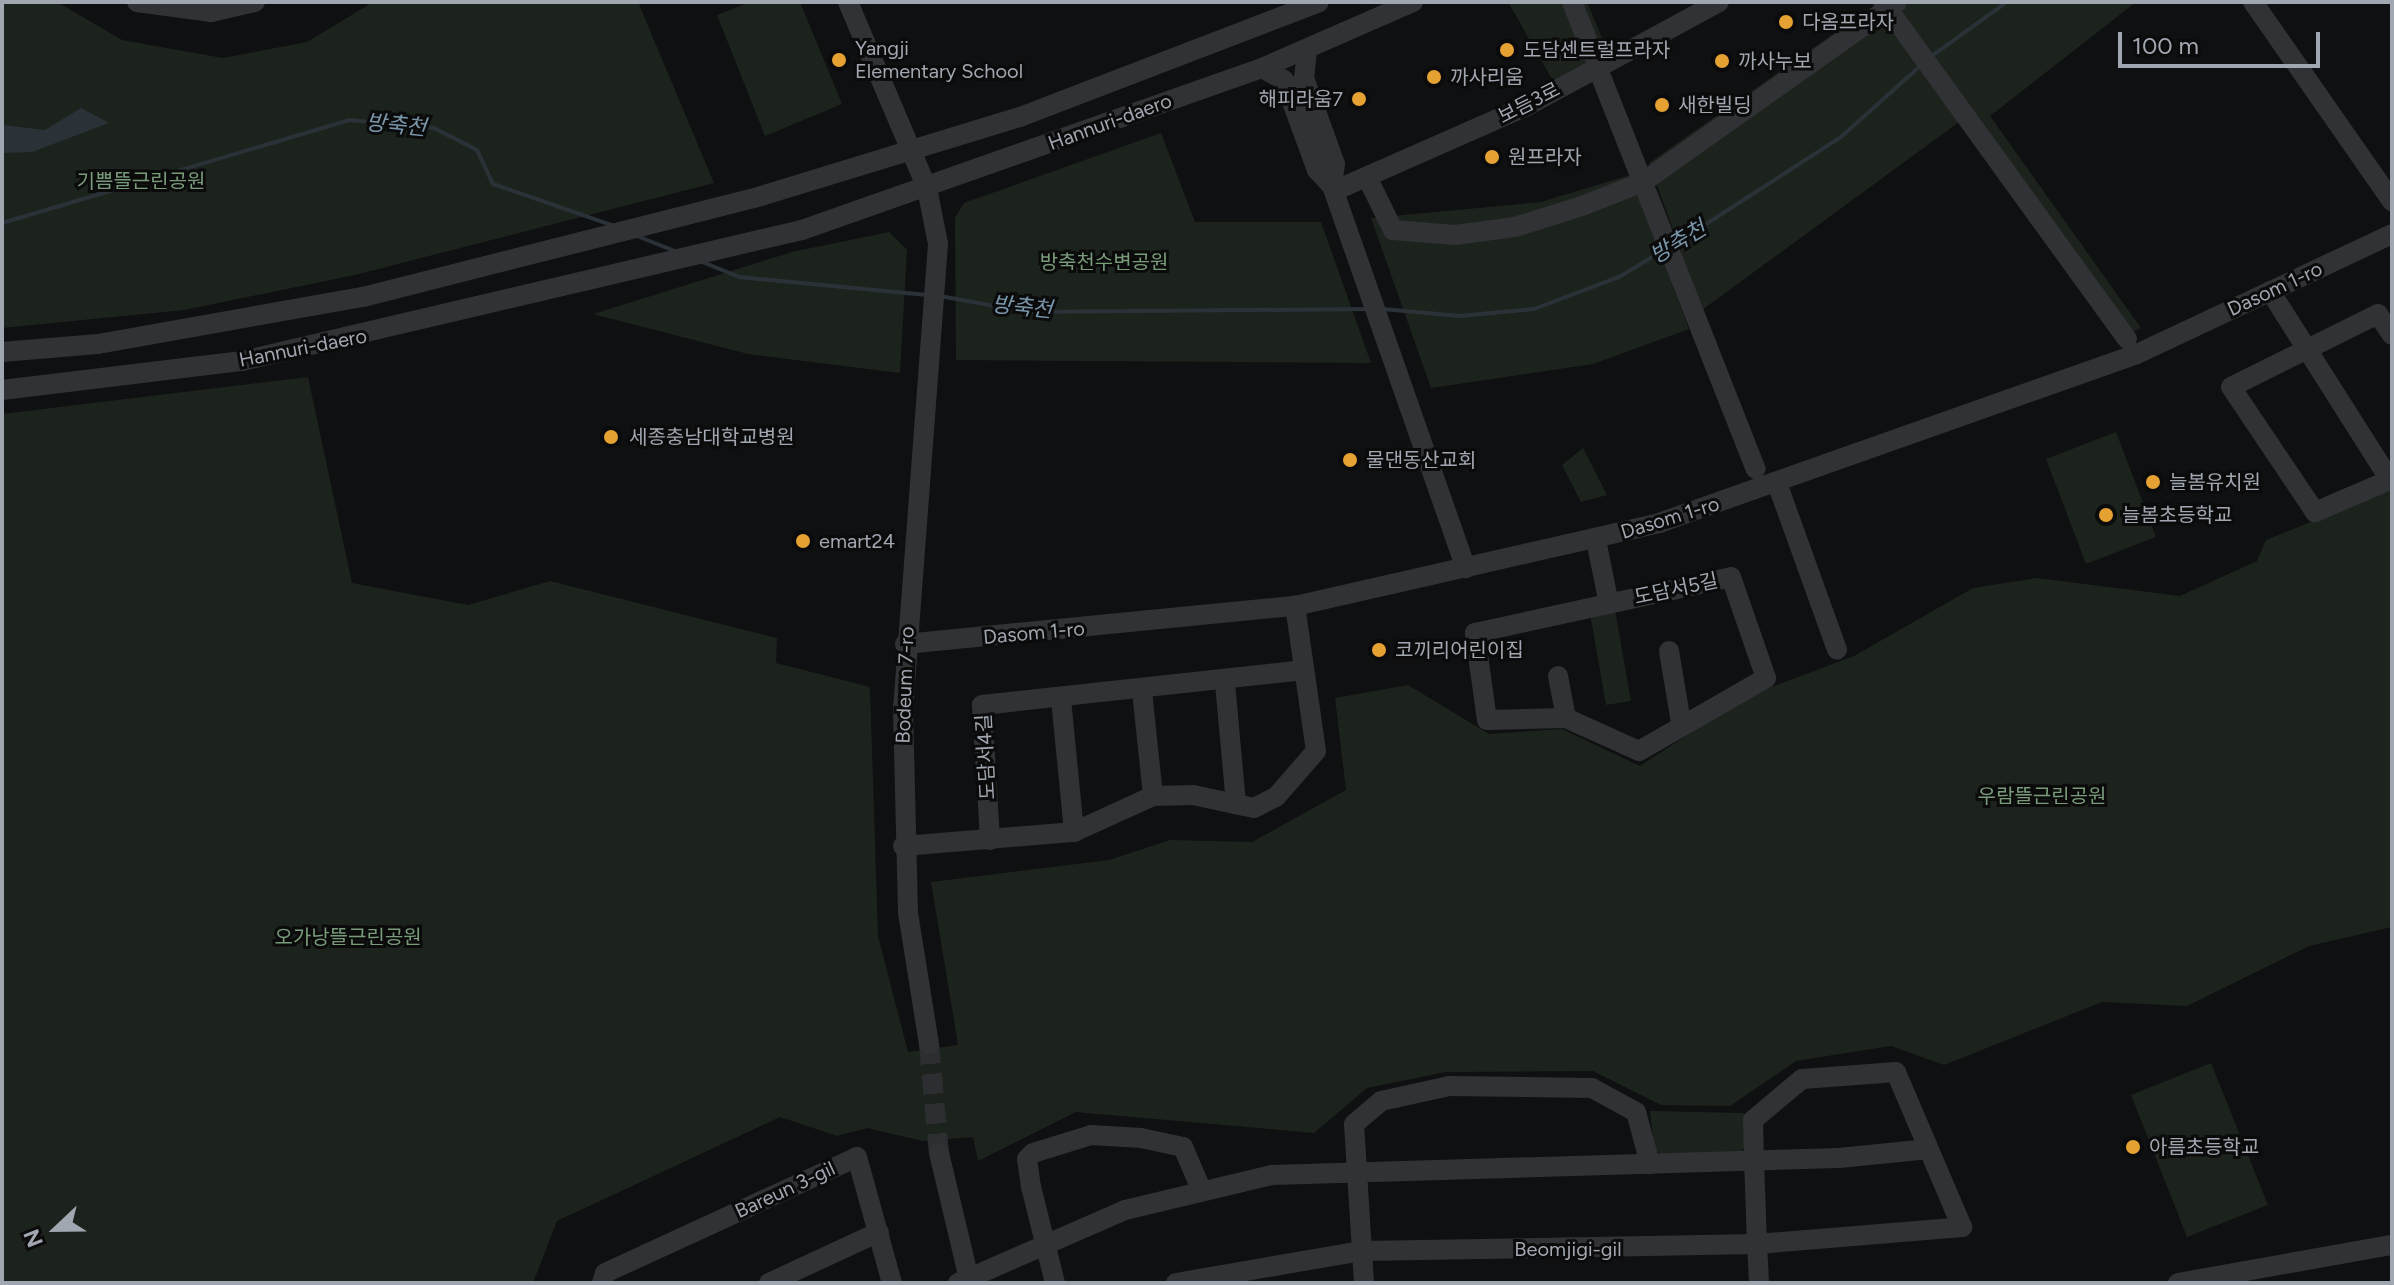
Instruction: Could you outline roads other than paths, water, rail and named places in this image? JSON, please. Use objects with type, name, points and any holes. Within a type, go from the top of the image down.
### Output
[{"type":"street","points":[[137,2],[187,7],[255,2]]},
{"type":"street","points":[[848,2],[927,188]]},
{"type":"street","name":"Hannuri-daero","points":[[2,352],[98,344],[363,297],[914,156],[1145,73],[1272,11],[1319,2]]},
{"type":"street","name":"Hannuri-daero","points":[[2,390],[242,361],[600,280],[802,230],[1262,68],[1413,2]]},
{"type":"street","points":[[1572,2],[1593,55]]},
{"type":"street","name":"보듬3로","points":[[1333,188],[1367,177],[1527,106],[1719,2]]},
{"type":"street","points":[[2253,2],[2392,201]]},
{"type":"street","points":[[1367,177],[1393,230],[1455,235],[1515,227],[1643,182],[1889,4],[1964,114],[2127,339]]},
{"type":"street","points":[[1307,50],[1304,78],[1335,164],[1333,188],[1466,568]]},
{"type":"street","points":[[1262,68],[1284,80],[1317,170],[1333,188]]},
{"type":"street","points":[[1602,79],[1756,469]]},
{"type":"street","name":"Bodeum 7-ro","points":[[927,188],[938,244],[937,326],[905,644],[903,846],[929,1044]]},
{"type":"street","name":"Dasom 1-ro","points":[[905,644],[1295,606],[1596,540],[1777,483],[2137,354],[2392,234]]},
{"type":"street","points":[[2270,291],[2284,304],[2304,349],[2391,479],[2315,512],[2231,387],[2304,349],[2378,314],[2392,335]]},
{"type":"street","points":[[1777,483],[1837,650]]},
{"type":"street","name":"도담서5길","points":[[1596,540],[1609,604]]},
{"type":"street","name":"도담서5길","points":[[1731,577],[1766,678],[1681,723],[1639,751],[1566,718],[1487,720],[1475,633],[1609,604],[1731,577]]},
{"type":"street","points":[[903,846],[1074,832],[1153,796],[1193,795],[1254,808],[1276,797],[1316,751],[1295,606]]},
{"type":"street","points":[[1669,651],[1681,723]]},
{"type":"street","name":"도담서4길","points":[[990,840],[982,705],[1225,683],[1304,670]]},
{"type":"street","points":[[1558,676],[1566,718]]},
{"type":"street","points":[[1225,683],[1236,805]]},
{"type":"street","points":[[1142,691],[1153,796]]},
{"type":"street","points":[[1061,699],[1074,832]]},
{"type":"street","points":[[939,1153],[966,1281],[1044,1243],[1201,1189],[1357,1167],[1754,1161],[1929,1149],[1896,1072],[1802,1079],[1753,1120],[1754,1161],[1757,1244],[1759,1283]]},
{"type":"street","points":[[1364,1283],[1354,1124],[1381,1101],[1449,1086],[1592,1088],[1636,1112],[1646,1128],[1650,1164]]},
{"type":"street","points":[[1055,1283],[1027,1159],[1067,1140],[1105,1134],[1183,1147],[1201,1189]]},
{"type":"street","name":"Beomjigi-gil","points":[[1176,1283],[1362,1251],[1757,1244],[1962,1227],[1929,1149]]},
{"type":"street","name":"Bareun 3-gil","points":[[602,1283],[605,1273],[857,1157],[892,1283]]},
{"type":"street","points":[[769,1283],[879,1232]]},
{"type":"street","points":[[2178,1283],[2392,1245]]},
{"type":"waterway","name":"방축천","points":[[1929,58],[2007,2]]},
{"type":"waterway","name":"방축천","points":[[1675,244],[1841,137],[1920,66]]},
{"type":"waterway","name":"방축천","points":[[2,223],[349,120],[434,128],[477,150],[493,184],[614,226]]},
{"type":"waterway","name":"방축천","points":[[637,236],[677,252]]},
{"type":"waterway","name":"방축천","points":[[1383,309],[1460,316],[1534,309],[1619,277],[1664,250]]},
{"type":"waterway","name":"방축천","points":[[700,261],[739,277],[927,295]]},
{"type":"waterway","name":"방축천","points":[[940,296],[1028,312],[1370,309]]},
{"type":"tunnel","points":[[929,1044],[939,1153]]},
{"type":"place","name":"다옴프라자","points":[[1786,22]]},
{"type":"place","name":"도담센트럴프라자","points":[[1507,50]]},
{"type":"place","name":"Yangji Elementary School","points":[[839,60]]},
{"type":"place","name":"까사누보","points":[[1722,61]]},
{"type":"place","name":"까사리움","points":[[1434,77]]},
{"type":"place","name":"해피라움7","points":[[1359,99]]},
{"type":"place","name":"새한빌딩","points":[[1662,105]]},
{"type":"place","name":"원프라자","points":[[1492,157]]},
{"type":"place","name":"세종충남대학교병원","points":[[611,437]]},
{"type":"place","name":"물댄동산교회","points":[[1350,460]]},
{"type":"place","name":"늘봄유치원","points":[[2153,482]]},
{"type":"place","name":"늘봄초등학교","points":[[2106,515]]},
{"type":"place","name":"emart24","points":[[803,541]]},
{"type":"place","name":"코끼리어린이집","points":[[1379,650]]},
{"type":"place","name":"아름초등학교","points":[[2133,1147]]},
{"type":"park label","name":"기쁨뜰근린공원","points":[[141,181]]},
{"type":"park label","name":"방축천수변공원","points":[[1104,262]]},
{"type":"park label","name":"우람뜰근린공원","points":[[2042,796]]},
{"type":"park label","name":"오가낭뜰근린공원","points":[[348,937]]}]
